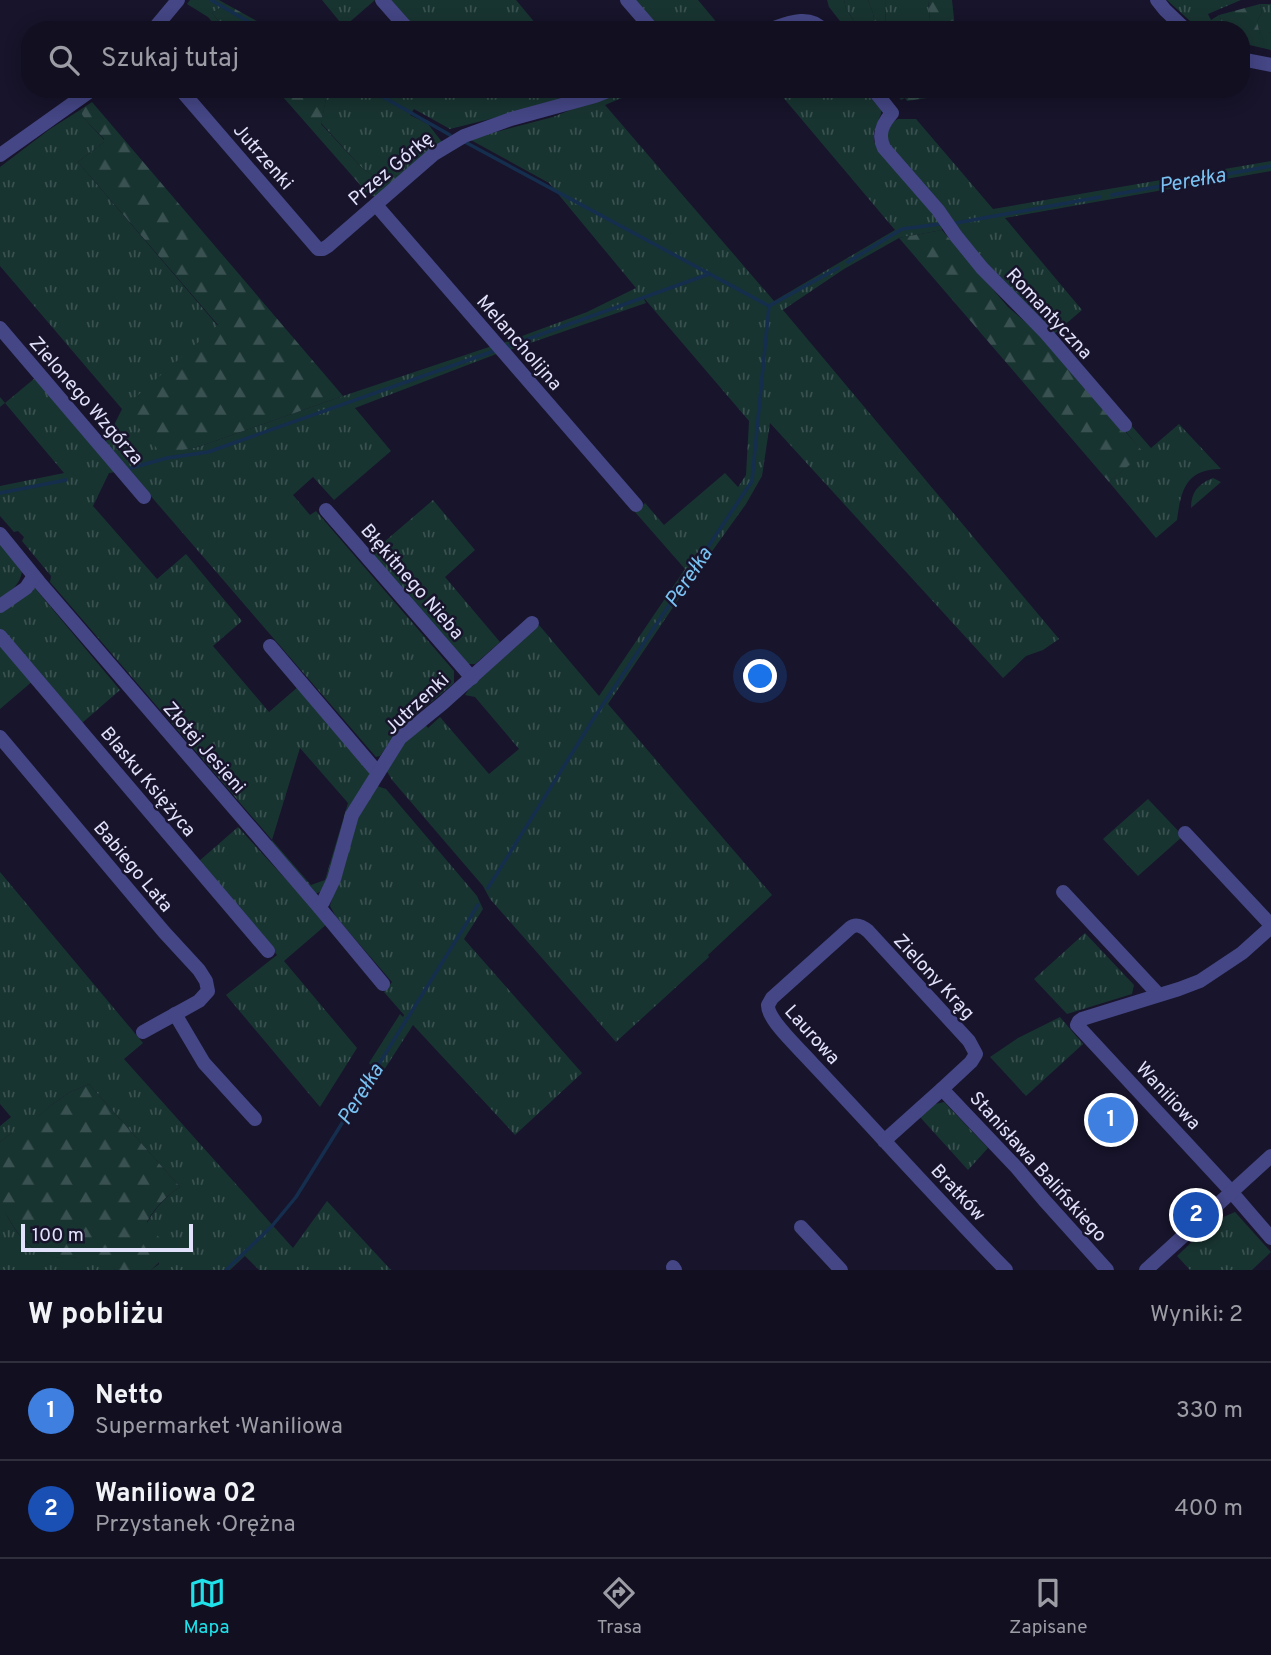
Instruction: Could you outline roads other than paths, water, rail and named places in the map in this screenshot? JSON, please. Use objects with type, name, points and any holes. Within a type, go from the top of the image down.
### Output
[{"type":"street","points":[[160,21],[178,0]]},
{"type":"street","points":[[382,0],[401,21]]},
{"type":"street","points":[[627,0],[645,21]]},
{"type":"street","points":[[1157,0],[1177,21]]},
{"type":"street","points":[[1250,60],[1271,65]]},
{"type":"street","points":[[0,155],[80,98]]},
{"type":"street","name":"Jutrzenki","points":[[188,98],[318,249]]},
{"type":"street","name":"Przez Górkę","points":[[318,249],[328,246],[434,154],[464,135],[588,98]]},
{"type":"street","name":"Romantyczna","points":[[880,98],[892,113],[883,123],[880,136],[884,148],[938,210],[982,268],[1044,331],[1125,425]]},
{"type":"street","name":"Melancholijna","points":[[376,205],[635,505]]},
{"type":"street","name":"Zielonego Wzgórza","points":[[0,328],[144,497]]},
{"type":"street","name":"Błękitnego Nieba","points":[[326,510],[471,678]]},
{"type":"street","name":"Złotej Jesieni","points":[[0,534],[383,984]]},
{"type":"street","points":[[0,606],[26,587],[34,576]]},
{"type":"street","name":"Jutrzenki","points":[[319,906],[334,879],[352,815],[400,737],[532,623]]},
{"type":"street","name":"Blasku Księżyca","points":[[0,636],[268,951]]},
{"type":"street","points":[[270,646],[378,773]]},
{"type":"street","name":"Babiego Lata","points":[[0,737],[206,981],[208,991],[199,1001],[143,1032]]},
{"type":"street","points":[[1063,892],[1158,994],[1179,989],[1209,975],[1242,953],[1271,926],[1185,834]]},
{"type":"street","name":"Zielony Krąg","points":[[852,926],[859,926],[867,931],[969,1041],[976,1054],[942,1089]]},
{"type":"street","name":"Laurowa","points":[[852,926],[772,998],[767,1010],[771,1018],[884,1140]]},
{"type":"street","name":"Waniliowa","points":[[1158,994],[1082,1019],[1077,1024],[1271,1238]]},
{"type":"street","points":[[175,1014],[204,1063],[255,1119]]},
{"type":"street","points":[[884,1140],[942,1089]]},
{"type":"street","name":"Stanisława Balińskiego","points":[[942,1089],[1017,1168],[1107,1270]]},
{"type":"street","name":"Bratków","points":[[884,1140],[1006,1270]]},
{"type":"street","points":[[1146,1270],[1271,1156]]},
{"type":"street","points":[[801,1227],[841,1270]]},
{"type":"waterway","points":[[211,0],[247,21]]},
{"type":"waterway","points":[[385,98],[450,135]]},
{"type":"waterway","points":[[465,142],[769,306]]},
{"type":"waterway","name":"Perełka","points":[[1112,195],[1271,166]]},
{"type":"waterway","name":"Perełka","points":[[956,223],[1100,197]]},
{"type":"waterway","name":"Perełka","points":[[848,262],[902,229],[940,224]]},
{"type":"waterway","name":"Perełka","points":[[488,888],[594,718],[752,481],[769,306],[838,268]]},
{"type":"waterway","points":[[508,346],[709,274]]},
{"type":"waterway","points":[[131,468],[167,458],[208,452],[494,351]]},
{"type":"waterway","points":[[0,493],[66,480]]},
{"type":"waterway","name":"Perełka","points":[[226,1270],[272,1226],[296,1197],[478,905]]},
{"type":"place","name":"Netto","points":[[1111,1120]]},
{"type":"place","name":"Waniliowa 02","points":[[1196,1215]]}]
